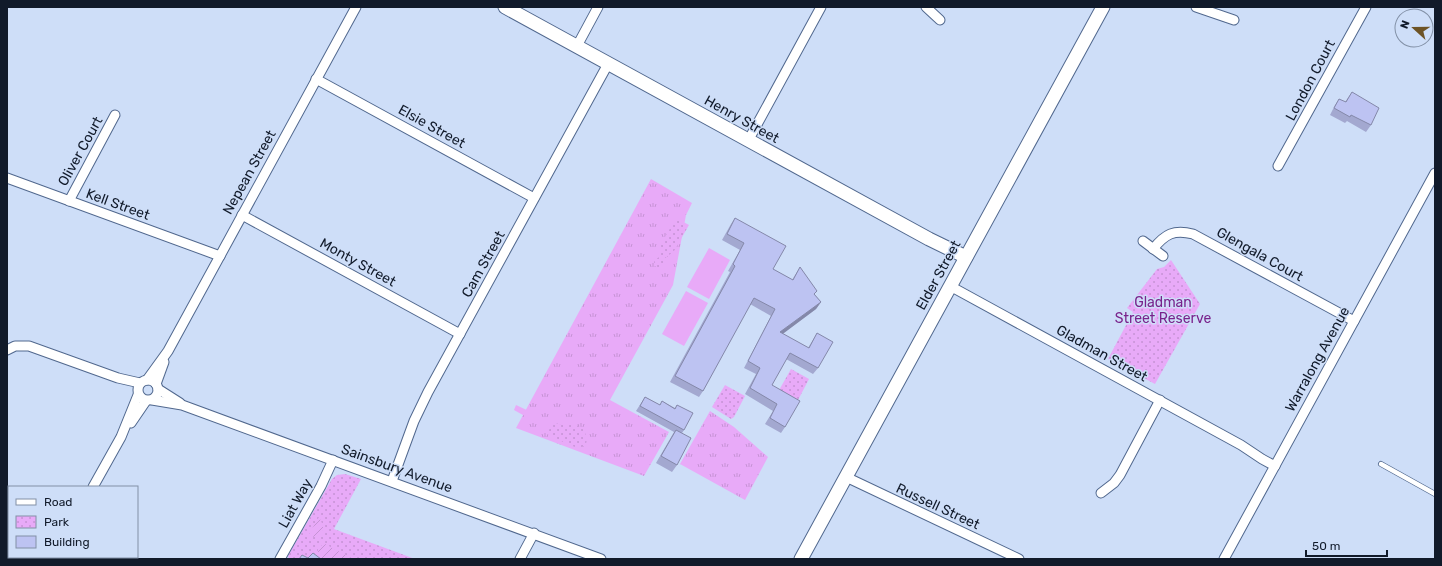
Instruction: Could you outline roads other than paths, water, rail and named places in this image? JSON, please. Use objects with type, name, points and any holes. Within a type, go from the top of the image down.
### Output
[{"type":"street","name":"Nepean Street","points":[[94,486],[121,437],[141,388],[168,351],[356,7]]},
{"type":"street","name":"Henry Street","points":[[505,7],[748,141],[929,239],[966,257]]},
{"type":"street","points":[[576,46],[598,7]]},
{"type":"street","points":[[748,141],[821,7]]},
{"type":"street","points":[[926,7],[940,20]]},
{"type":"street","name":"Elder Street","points":[[801,559],[1103,7]]},
{"type":"street","points":[[1196,7],[1234,20]]},
{"type":"street","name":"London Court","points":[[1278,166],[1366,7]]},
{"type":"street","name":"Cam Street","points":[[392,481],[428,392],[608,64]]},
{"type":"street","name":"Elsie Street","points":[[316,79],[534,198]]},
{"type":"street","name":"Oliver Court","points":[[69,200],[116,115]]},
{"type":"street","name":"Warralong Avenue","points":[[1224,559],[1435,173]]},
{"type":"street","name":"Kell Street","points":[[7,178],[220,256]]},
{"type":"street","name":"Monty Street","points":[[242,215],[460,334]]},
{"type":"street","name":"Glengala Court","points":[[1153,249],[1168,235],[1182,232],[1193,234],[1354,321]]},
{"type":"street","points":[[1143,241],[1163,256]]},
{"type":"street","name":"Gladman Street","points":[[950,286],[1160,400],[1241,445],[1262,459],[1276,464]]},
{"type":"street","points":[[7,350],[15,346],[30,346],[118,378],[141,388]]},
{"type":"street","name":"Nepean Street","points":[[157,387],[168,351]]},
{"type":"street","points":[[150,380],[157,387],[157,395],[149,400],[140,398],[141,388],[150,380]]},
{"type":"street","name":"Sainsbury Avenue","points":[[157,387],[182,405]]},
{"type":"street","name":"Nepean Street","points":[[121,437],[149,400]]},
{"type":"street","name":"Sainsbury Avenue","points":[[149,400],[182,405],[534,533],[601,559]]},
{"type":"street","points":[[1101,493],[1114,483],[1120,476],[1160,400]]},
{"type":"street","name":"Liat Way","points":[[280,559],[321,486],[333,460]]},
{"type":"street","name":"Russell Street","points":[[846,477],[1019,559]]},
{"type":"street","points":[[520,559],[534,533]]},
{"type":"lane","points":[[1381,464],[1435,494]]},
{"type":"park label","name":"Gladman Street Reserve","points":[[1163,310]]}]
